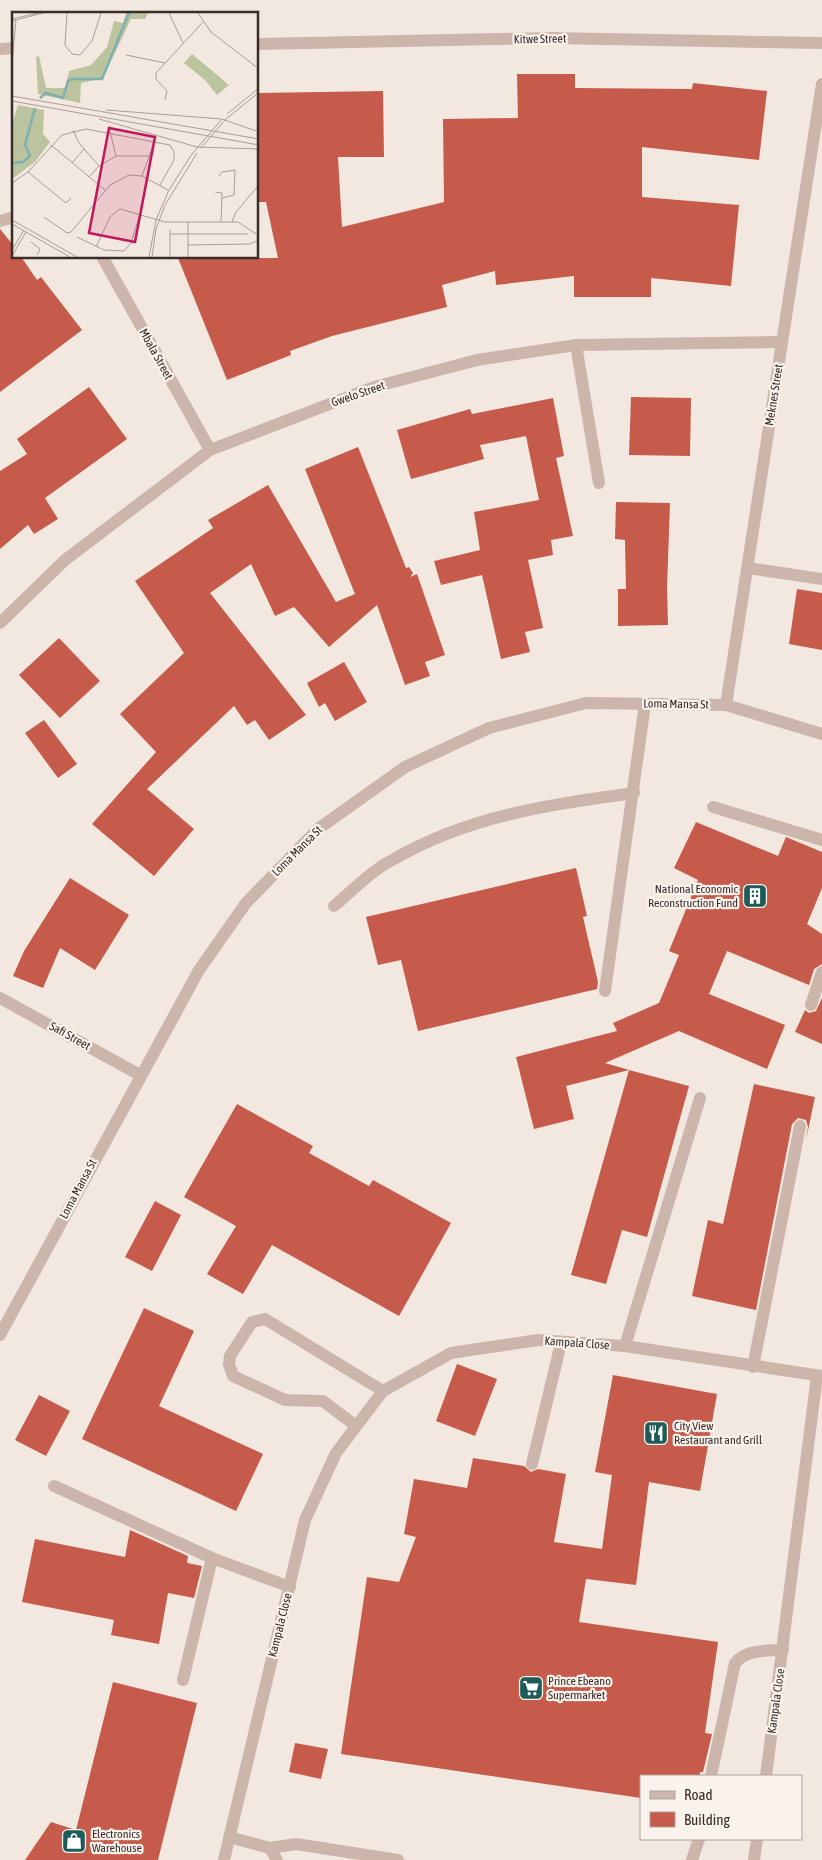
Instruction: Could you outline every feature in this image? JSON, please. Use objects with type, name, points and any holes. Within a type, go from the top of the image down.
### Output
[{"type":"street","name":"Kitwe Street","points":[[259,44],[551,38],[822,43]]},
{"type":"street","name":"Meknes Street","points":[[726,705],[822,84]]},
{"type":"street","name":"Mbala Street","points":[[104,259],[210,450]]},
{"type":"street","name":"Gwelo Street","points":[[0,623],[65,560],[210,450],[374,387],[476,360],[576,345],[782,342]]},
{"type":"street","points":[[576,345],[599,482]]},
{"type":"street","points":[[748,568],[822,579]]},
{"type":"street","name":"Loma Mansa St","points":[[0,1335],[140,1075],[199,970],[246,903],[318,829],[405,767],[489,728],[586,703],[726,705],[822,734]]},
{"type":"street","points":[[606,992],[634,793],[644,704]]},
{"type":"street","points":[[334,906],[392,859],[452,830],[538,807],[634,793]]},
{"type":"street","points":[[713,807],[822,840]]},
{"type":"street","points":[[811,1005],[822,972]]},
{"type":"street","name":"Safi Street","points":[[0,998],[140,1075]]},
{"type":"street","points":[[625,1346],[700,1098]]},
{"type":"street","points":[[753,1367],[800,1126]]},
{"type":"street","points":[[356,1426],[323,1401],[285,1400],[233,1376],[229,1364],[230,1356],[248,1327],[252,1322],[265,1319],[383,1391]]},
{"type":"street","name":"Kampala Close","points":[[224,1860],[305,1520],[336,1452],[383,1391],[451,1353],[538,1340],[625,1346],[820,1376],[766,1775]]},
{"type":"street","points":[[532,1464],[562,1343]]},
{"type":"street","points":[[54,1486],[212,1558],[290,1587]]},
{"type":"street","points":[[183,1680],[212,1558]]},
{"type":"street","points":[[711,1775],[735,1663],[741,1655],[783,1650]]},
{"type":"street","points":[[229,1837],[270,1848],[296,1844],[398,1860]]},
{"type":"street","points":[[692,1860],[698,1840]]},
{"type":"street","points":[[754,1860],[757,1840]]},
{"type":"street","points":[[270,1848],[277,1860]]},
{"type":"building","points":[[517,74],[575,74],[575,88],[692,89],[693,83],[767,91],[759,160],[642,147],[642,197],[739,205],[731,286],[651,278],[651,297],[574,297],[574,276],[496,285],[495,271],[442,285],[447,307],[332,336],[290,351],[291,355],[227,380],[178,259],[278,258],[266,202],[259,202],[259,93],[383,91],[384,157],[338,157],[342,227],[444,202],[443,119],[518,118]]},
{"type":"building","points":[[0,229],[12,244],[12,259],[23,259],[37,280],[41,277],[82,330],[0,392]]},
{"type":"building","points":[[89,387],[127,439],[45,498],[58,519],[34,534],[28,525],[0,549],[0,471],[27,454],[17,439]]},
{"type":"building","points":[[631,397],[691,398],[690,456],[629,455]]},
{"type":"building","points":[[553,398],[564,456],[556,458],[573,536],[551,540],[553,555],[528,560],[543,628],[525,632],[530,652],[501,659],[482,575],[441,585],[434,561],[480,550],[474,512],[539,500],[526,436],[480,445],[484,459],[411,479],[397,430],[470,409],[472,414]]},
{"type":"building","points":[[358,447],[406,568],[409,567],[413,573],[410,577],[417,574],[445,655],[425,662],[430,676],[405,685],[377,605],[329,647],[294,607],[275,616],[251,564],[210,593],[306,715],[269,740],[255,720],[247,725],[234,706],[147,789],[194,829],[154,876],[92,824],[156,752],[120,714],[184,653],[135,581],[213,528],[208,520],[268,485],[336,602],[355,594],[305,469]]},
{"type":"building","points":[[616,502],[670,503],[667,588],[668,625],[618,626],[618,589],[626,589],[625,540],[615,539]]},
{"type":"building","points":[[797,589],[822,593],[822,650],[789,644]]},
{"type":"building","points":[[59,638],[100,681],[60,718],[19,675]]},
{"type":"building","points":[[344,662],[367,702],[335,721],[325,703],[319,707],[307,683]]},
{"type":"building","points":[[44,720],[77,764],[58,778],[25,733]]},
{"type":"building","points":[[696,822],[778,856],[786,837],[822,852],[822,888],[807,924],[822,934],[822,964],[814,969],[809,985],[727,951],[709,994],[785,1025],[767,1069],[679,1031],[605,1063],[629,1070],[566,1086],[574,1119],[534,1129],[516,1057],[617,1031],[613,1023],[659,1003],[679,955],[669,951],[698,880],[674,868]]},
{"type":"building","points":[[576,868],[587,916],[583,917],[598,982],[597,989],[418,1031],[401,960],[378,965],[366,917]]},
{"type":"building","points":[[70,878],[129,915],[95,970],[60,948],[43,988],[13,976],[24,951]]},
{"type":"building","points":[[822,998],[822,1044],[795,1032],[805,1010],[809,1013],[816,1011]]},
{"type":"building","points":[[629,1070],[689,1086],[647,1237],[622,1230],[606,1284],[571,1275]]},
{"type":"building","points":[[754,1084],[815,1097],[806,1140],[808,1127],[806,1120],[798,1118],[792,1124],[756,1310],[692,1296],[708,1220],[723,1224]]},
{"type":"building","points":[[237,1104],[313,1146],[309,1153],[369,1186],[373,1180],[451,1223],[399,1316],[272,1245],[243,1294],[207,1274],[236,1226],[184,1197]]},
{"type":"building","points":[[155,1201],[181,1215],[152,1271],[125,1257]]},
{"type":"building","points":[[144,1308],[194,1331],[159,1406],[263,1454],[236,1511],[82,1439]]},
{"type":"building","points":[[457,1364],[497,1379],[475,1436],[436,1421]]},
{"type":"building","name":"Prince Ebeano Supermarket","points":[[613,1375],[717,1394],[700,1491],[649,1482],[636,1585],[586,1579],[579,1622],[718,1642],[705,1733],[712,1734],[703,1772],[700,1772],[700,1775],[640,1775],[640,1798],[341,1754],[367,1577],[399,1582],[416,1537],[404,1534],[414,1479],[467,1488],[473,1458],[524,1466],[531,1472],[538,1469],[566,1474],[554,1542],[602,1549],[612,1475],[595,1472]]},
{"type":"building","points":[[39,1395],[70,1411],[46,1456],[15,1440]]},
{"type":"building","points":[[130,1530],[188,1556],[187,1563],[202,1566],[194,1598],[168,1593],[159,1644],[111,1635],[114,1620],[22,1602],[35,1539],[125,1557]]},
{"type":"building","points":[[113,1682],[197,1703],[158,1860],[25,1860],[51,1822],[76,1830]]},
{"type":"building","points":[[295,1743],[328,1749],[321,1779],[289,1772]]},
{"type":"place","name":"National Economic Reconstruction Fund","points":[[755,896]]},
{"type":"place","name":"City View Restaurant and Grill","points":[[656,1433]]},
{"type":"place","name":"Prince Ebeano Supermarket","points":[[531,1688]]},
{"type":"place","name":"Electronics Warehouse","points":[[74,1841]]}]
